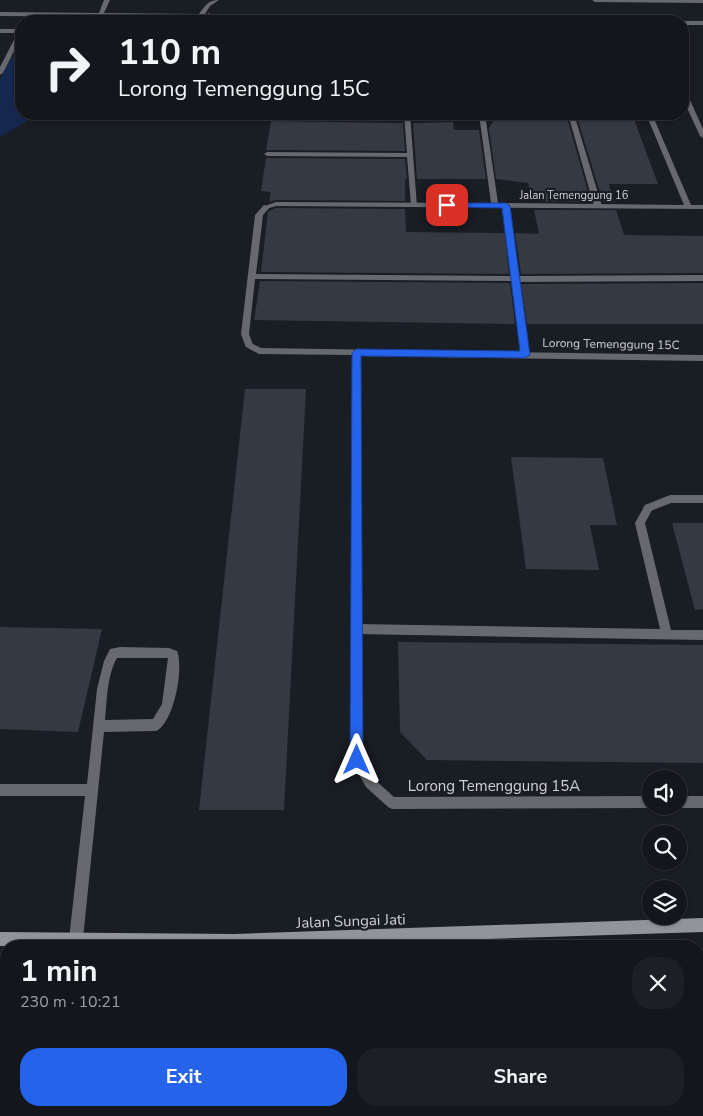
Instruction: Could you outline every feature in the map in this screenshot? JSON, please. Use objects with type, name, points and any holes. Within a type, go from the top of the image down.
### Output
[{"type":"main road","name":"Jalan Sungai Jati","points":[[264,940],[703,925]]},
{"type":"main road","name":"Jalan Sungai Jati","points":[[0,939],[76,940]]},
{"type":"street","points":[[102,14],[107,0]]},
{"type":"street","points":[[201,15],[208,5],[216,0]]},
{"type":"street","points":[[595,0],[703,1]]},
{"type":"street","points":[[0,14],[209,15]]},
{"type":"street","points":[[689,23],[703,23]]},
{"type":"street","points":[[0,30],[15,31]]},
{"type":"street","points":[[0,72],[15,43]]},
{"type":"street","points":[[689,105],[703,136]]},
{"type":"street","points":[[408,120],[415,205]]},
{"type":"street","points":[[483,120],[495,206]]},
{"type":"street","points":[[573,120],[598,206]]},
{"type":"street","points":[[652,120],[688,207]]},
{"type":"street","points":[[267,154],[411,155]]},
{"type":"street","name":"Jalan Temenggung 16","points":[[252,276],[259,214],[266,207],[276,204],[703,207]]},
{"type":"street","points":[[506,206],[525,355]]},
{"type":"street","points":[[252,276],[516,279],[703,278]]},
{"type":"street","name":"Lorong Temenggung 15C","points":[[252,276],[245,334],[249,346],[259,351],[703,358]]},
{"type":"street","points":[[356,353],[356,629],[703,635]]},
{"type":"street","points":[[666,635],[640,523],[648,508],[670,498],[703,499]]},
{"type":"street","name":"Lorong Temenggung 15A","points":[[356,629],[357,760],[370,783],[392,803],[642,802]]},
{"type":"street","points":[[76,940],[103,689],[109,661],[114,653],[169,653],[173,655],[174,661],[166,712],[156,725],[100,726]]},
{"type":"street","points":[[0,790],[93,790]]},
{"type":"street","points":[[687,802],[703,802]]},
{"type":"shaded area","points":[[11,58],[15,58],[15,120],[29,120],[0,137],[0,80]]},
{"type":"building","points":[[494,120],[568,120],[591,202],[532,201],[528,183],[496,179],[489,128]]},
{"type":"building","points":[[578,120],[634,120],[658,184],[609,184],[614,202],[603,202]]},
{"type":"building","points":[[271,121],[403,123],[405,151],[266,150]]},
{"type":"building","points":[[453,122],[454,130],[479,130],[486,179],[417,179],[413,123]]},
{"type":"building","points":[[266,158],[405,159],[407,179],[405,179],[405,201],[276,200],[269,202],[271,192],[261,191]]},
{"type":"building","points":[[276,208],[405,209],[406,232],[505,233],[509,274],[261,272],[268,212]]},
{"type":"building","points":[[534,210],[616,210],[624,235],[703,236],[703,273],[521,274],[515,233],[539,234]]},
{"type":"building","points":[[260,281],[510,283],[515,324],[254,320]]},
{"type":"building","points":[[703,283],[703,324],[527,324],[521,284]]},
{"type":"building","points":[[245,389],[306,389],[284,810],[199,810]]},
{"type":"building","points":[[511,457],[603,458],[617,525],[590,525],[599,570],[526,569]]},
{"type":"building","points":[[672,523],[703,523],[703,609],[695,610]]},
{"type":"building","points":[[0,627],[102,629],[78,732],[0,729]]},
{"type":"building","points":[[398,642],[703,645],[703,763],[427,760],[400,732]]},
{"type":"route","points":[[357,760],[356,353],[525,355],[506,206],[447,205]]}]
